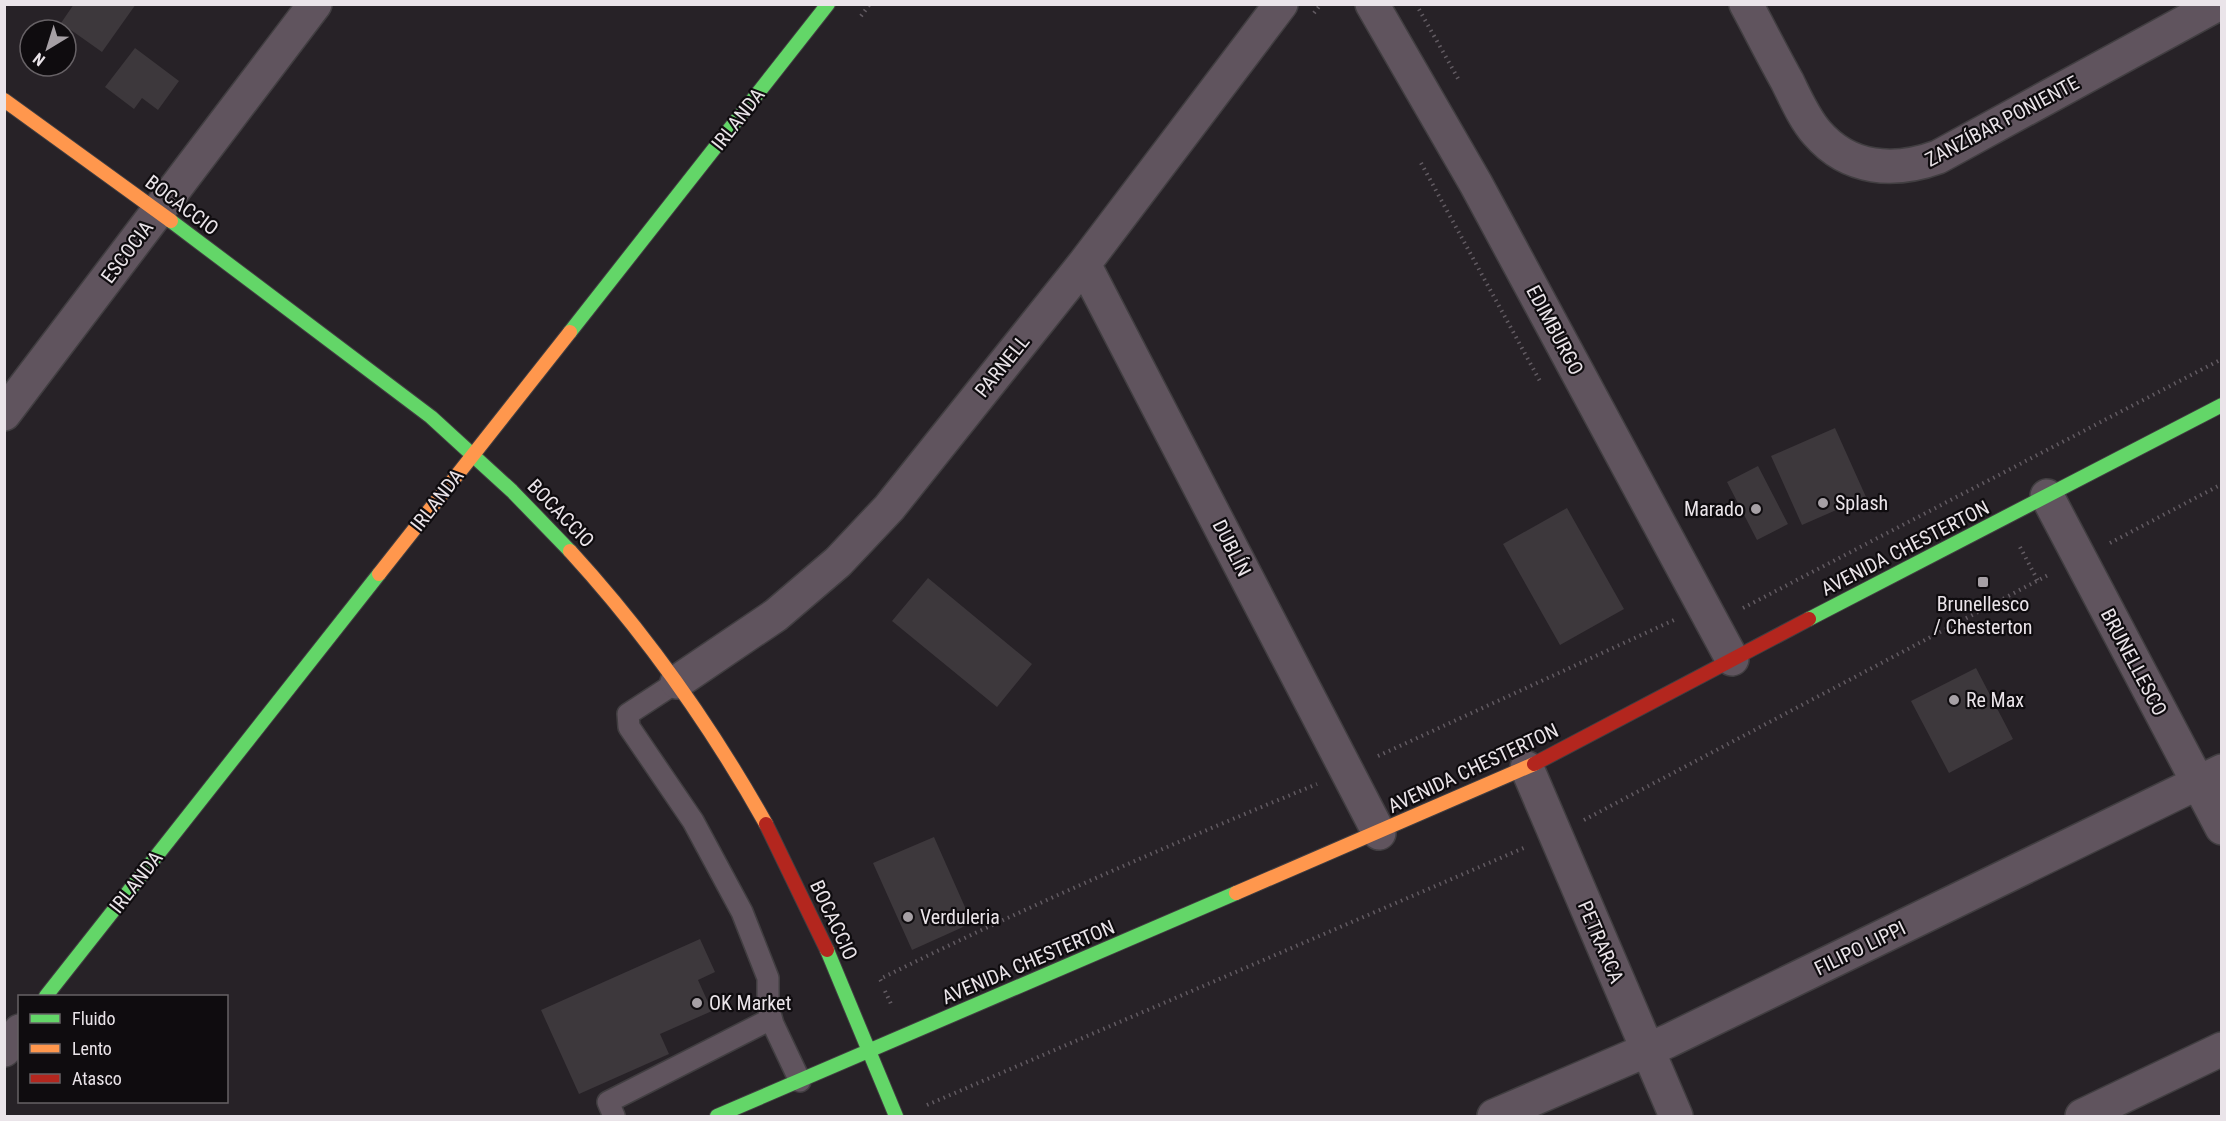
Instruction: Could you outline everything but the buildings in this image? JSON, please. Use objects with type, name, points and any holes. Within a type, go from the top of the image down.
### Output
[{"type":"street","name":"ESCOCIA","points":[[4,414],[315,4]]},
{"type":"street","name":"IRLANDA","points":[[47,995],[828,4]]},
{"type":"street","name":"PARNELL","points":[[677,682],[776,615],[838,562],[889,508],[1084,264],[1281,4]]},
{"type":"street","name":"EDIMBURGO","points":[[1372,4],[1476,184],[1732,659]]},
{"type":"street","name":"ZANZÍBAR PONIENTE","points":[[1746,4],[1816,132],[1842,155],[1859,163],[1896,168],[1918,165],[1938,157],[2218,4]]},
{"type":"street","name":"BOCACCIO","points":[[4,100],[158,211],[387,383],[473,453],[587,570],[634,625],[677,682],[719,745],[779,851],[861,1024],[896,1116]]},
{"type":"street","name":"DUBLÍN","points":[[1084,264],[1379,833]]},
{"type":"street","name":"AVENIDA CHESTERTON","points":[[717,1116],[1527,768],[2222,405]]},
{"type":"street","name":"BRUNELLESCO","points":[[2047,496],[2080,559],[2210,777],[2222,828]]},
{"type":"street","name":"PETRARCA","points":[[1527,768],[1676,1116]]},
{"type":"street","name":"FILIPO LIPPI","points":[[1494,1116],[1648,1050],[2210,777]]},
{"type":"street","points":[[4,1050],[18,1033]]},
{"type":"street","points":[[2082,1116],[2222,1049]]},
{"type":"lane","points":[[677,682],[628,714],[629,727],[693,821],[742,912],[768,978],[768,1006],[771,1019],[800,1081]]},
{"type":"lane","points":[[614,1116],[608,1102],[771,1019]]},
{"type":"path","points":[[1420,161],[1545,390]]},
{"type":"path","points":[[880,979],[973,933],[1185,838],[1348,772],[1388,751],[1670,620],[1709,617],[1743,608],[2222,359]]},
{"type":"path","points":[[917,1109],[1555,835],[2222,484]]},
{"type":"path","points":[[1670,620],[1674,627]]},
{"type":"traffic: fast","points":[[570,332],[828,4]]},
{"type":"traffic: fast","points":[[171,221],[431,417],[512,491],[570,551]]},
{"type":"traffic: fast","points":[[1809,619],[2222,405]]},
{"type":"traffic: fast","points":[[47,995],[379,574]]},
{"type":"traffic: fast","points":[[717,1116],[1236,893]]},
{"type":"traffic: fast","points":[[827,950],[896,1116]]},
{"type":"traffic: slow","points":[[4,100],[171,221]]},
{"type":"traffic: slow","points":[[379,574],[570,332]]},
{"type":"traffic: slow","points":[[570,551],[625,615],[676,682],[723,752],[766,824]]},
{"type":"traffic: slow","points":[[1236,893],[1534,764]]},
{"type":"traffic: jam","points":[[1534,764],[1809,619]]},
{"type":"traffic: jam","points":[[766,824],[827,950]]},
{"type":"place","name":"Splash","points":[[1823,503]]},
{"type":"place","name":"Marado","points":[[1756,509]]},
{"type":"place","name":"Brunellesco / Chesterton","points":[[1983,582]]},
{"type":"place","name":"Re Max","points":[[1954,700]]},
{"type":"place","name":"Verduleria","points":[[908,917]]},
{"type":"place","name":"OK Market","points":[[697,1003]]}]
